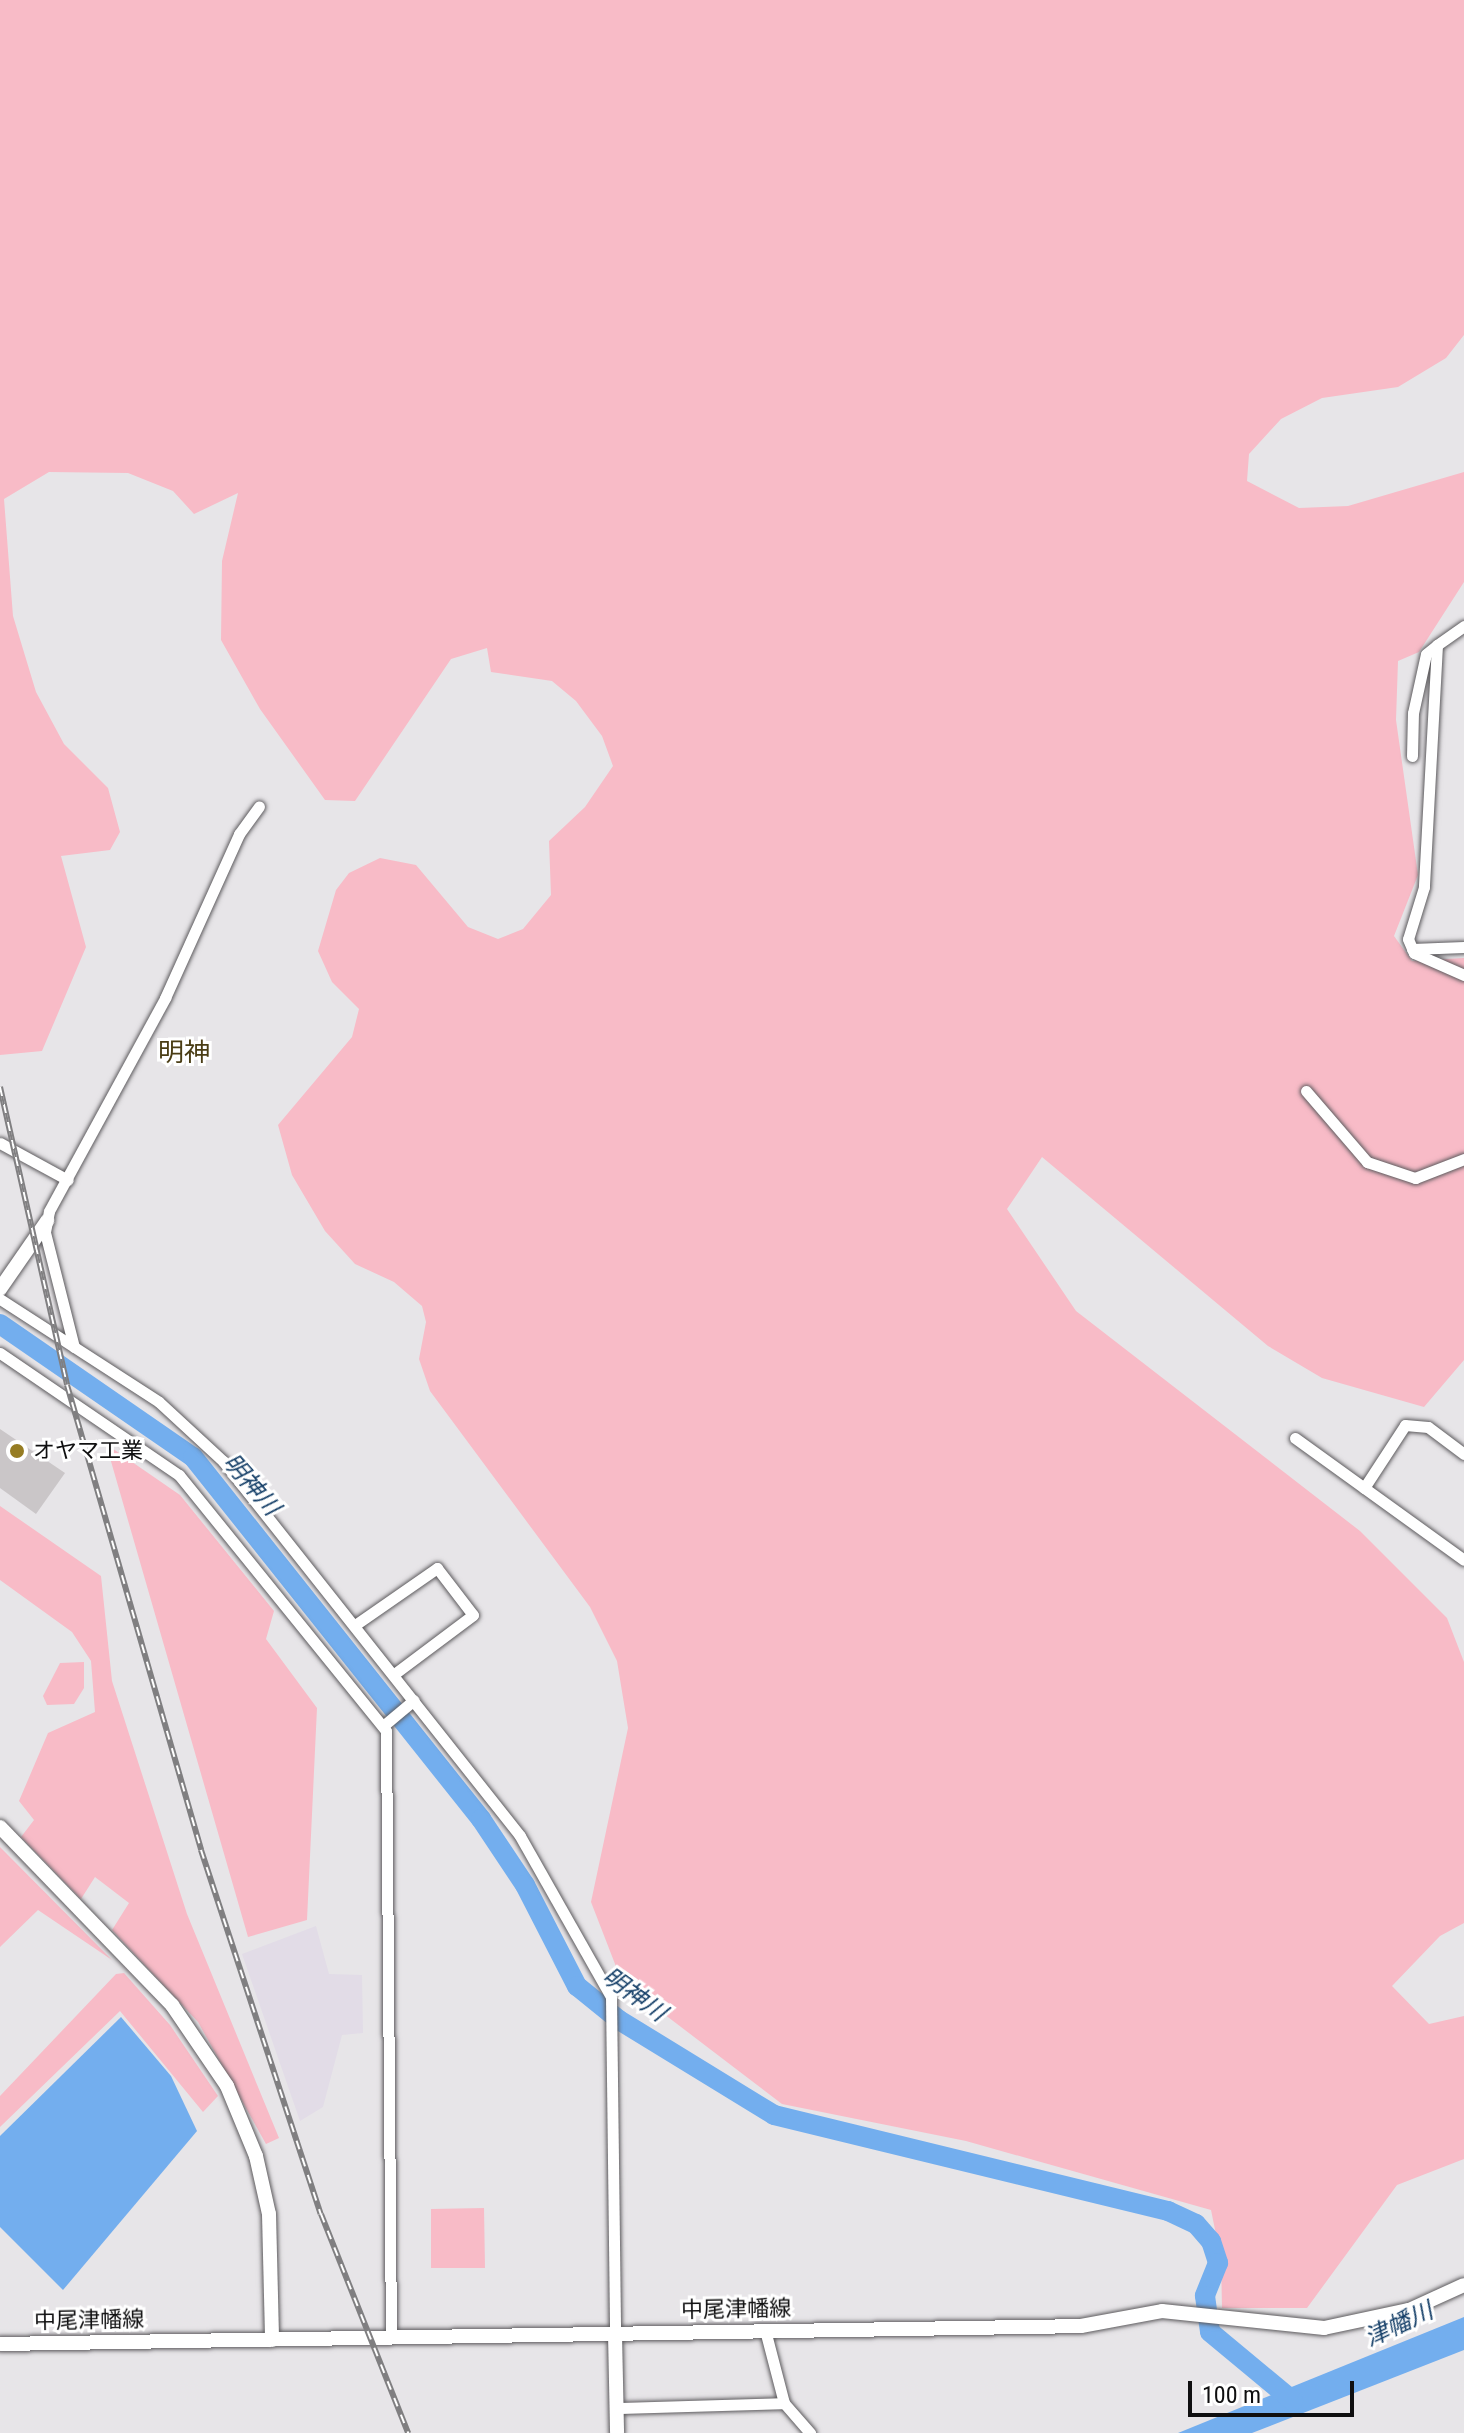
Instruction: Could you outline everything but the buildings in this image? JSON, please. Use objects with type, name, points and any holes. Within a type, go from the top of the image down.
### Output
[{"type":"main road","points":[[0,1289],[47,1221]]},
{"type":"main road","points":[[0,1827],[172,2005],[227,2086],[256,2156],[269,2214],[272,2340]]},
{"type":"main road","name":"中尾津幡線","points":[[0,2344],[391,2335],[1081,2326],[1162,2311],[1324,2328],[1409,2310],[1464,2285]]},
{"type":"main road","points":[[615,2334],[617,2433]]},
{"type":"street","points":[[1412,756],[1413,713],[1426,654],[1464,626]]},
{"type":"street","points":[[1412,949],[1409,923],[1424,887],[1437,645]]},
{"type":"street","points":[[74,1347],[47,1221],[165,998],[210,890],[259,806]]},
{"type":"street","points":[[1412,949],[1464,947]]},
{"type":"street","points":[[1412,949],[1464,975]]},
{"type":"street","points":[[1306,1091],[1367,1162],[1415,1178],[1464,1159]]},
{"type":"street","points":[[0,1143],[68,1180]]},
{"type":"street","points":[[0,1299],[159,1402],[223,1461],[520,1836],[611,1997],[615,2334]]},
{"type":"street","points":[[0,1353],[179,1475],[387,1721],[391,2335]]},
{"type":"street","points":[[1364,1488],[1405,1425],[1428,1427],[1464,1454]]},
{"type":"street","points":[[1295,1438],[1464,1560]]},
{"type":"street","points":[[355,1625],[437,1568],[473,1615],[394,1674]]},
{"type":"street","points":[[387,1721],[411,1702]]},
{"type":"street","points":[[765,2330],[784,2403],[810,2433]]},
{"type":"street","points":[[617,2408],[784,2403]]},
{"type":"shaded area","points":[[0,0],[1464,0],[1464,335],[1446,358],[1398,387],[1322,398],[1281,419],[1249,454],[1247,481],[1299,508],[1348,506],[1464,472],[1464,582],[1419,652],[1398,661],[1396,720],[1418,875],[1394,936],[1412,961],[1464,958],[1464,1360],[1424,1407],[1322,1378],[1268,1346],[1042,1157],[1007,1209],[1076,1311],[1360,1531],[1447,1618],[1464,1662],[1464,1923],[1440,1936],[1392,1986],[1429,2024],[1464,2016],[1464,2159],[1397,2185],[1307,2308],[1222,2308],[1221,2259],[1211,2210],[966,2141],[782,2104],[622,1982],[591,1902],[628,1728],[617,1661],[590,1607],[430,1391],[419,1359],[426,1322],[422,1306],[394,1282],[355,1264],[325,1231],[292,1175],[278,1125],[352,1037],[359,1009],[332,982],[318,951],[336,890],[349,873],[380,858],[416,865],[468,927],[498,939],[523,929],[551,895],[549,841],[585,807],[613,766],[602,736],[576,701],[552,681],[491,672],[487,648],[451,659],[355,801],[325,800],[260,709],[221,640],[222,561],[238,493],[194,514],[173,491],[128,473],[49,472],[4,499],[13,616],[36,692],[64,744],[108,788],[120,832],[110,850],[61,856],[86,947],[42,1051],[0,1055]]},
{"type":"shaded area","points":[[106,1444],[180,1495],[274,1611],[266,1639],[317,1708],[307,1920],[248,1937]]},
{"type":"shaded area","points":[[0,1506],[101,1576],[112,1681],[187,1914],[279,2138],[266,2144],[198,2022],[112,1930],[129,1903],[95,1877],[81,1899],[21,1837],[34,1820],[19,1801],[48,1733],[95,1712],[91,1661],[72,1632],[0,1580]]},
{"type":"shaded area","points":[[84,1662],[84,1688],[74,1704],[47,1705],[43,1696],[60,1663]]},
{"type":"shaded area","points":[[0,1847],[112,1960],[38,1910],[0,1947]]},
{"type":"shaded area","points":[[316,1926],[329,1974],[362,1975],[363,2033],[342,2035],[323,2107],[300,2121],[242,1954]]},
{"type":"shaded area","points":[[124,1973],[170,2025],[218,2096],[203,2112],[120,2011],[0,2127],[0,2096],[116,1974]]},
{"type":"shaded area","points":[[484,2208],[485,2268],[431,2268],[431,2209]]},
{"type":"water","points":[[121,2017],[171,2076],[197,2131],[63,2290],[0,2227],[0,2136]]},
{"type":"water","points":[[1464,2317],[1464,2350],[1252,2433],[1178,2433]]},
{"type":"waterway","name":"明神川","points":[[0,1324],[193,1457],[481,1819],[525,1885],[577,1986],[619,2020],[774,2115],[1168,2211],[1196,2224],[1211,2241],[1218,2263],[1205,2296],[1210,2332],[1293,2401]]},
{"type":"railway","points":[[0,1087],[67,1385],[201,1850],[321,2214],[408,2433]]},
{"type":"place","name":"オヤマ工業","points":[[17,1451]]},
{"type":"district","name":"明神","points":[[184,1053]]},
{"type":"water label","name":"津幡川","points":[[1399,2325]]}]
